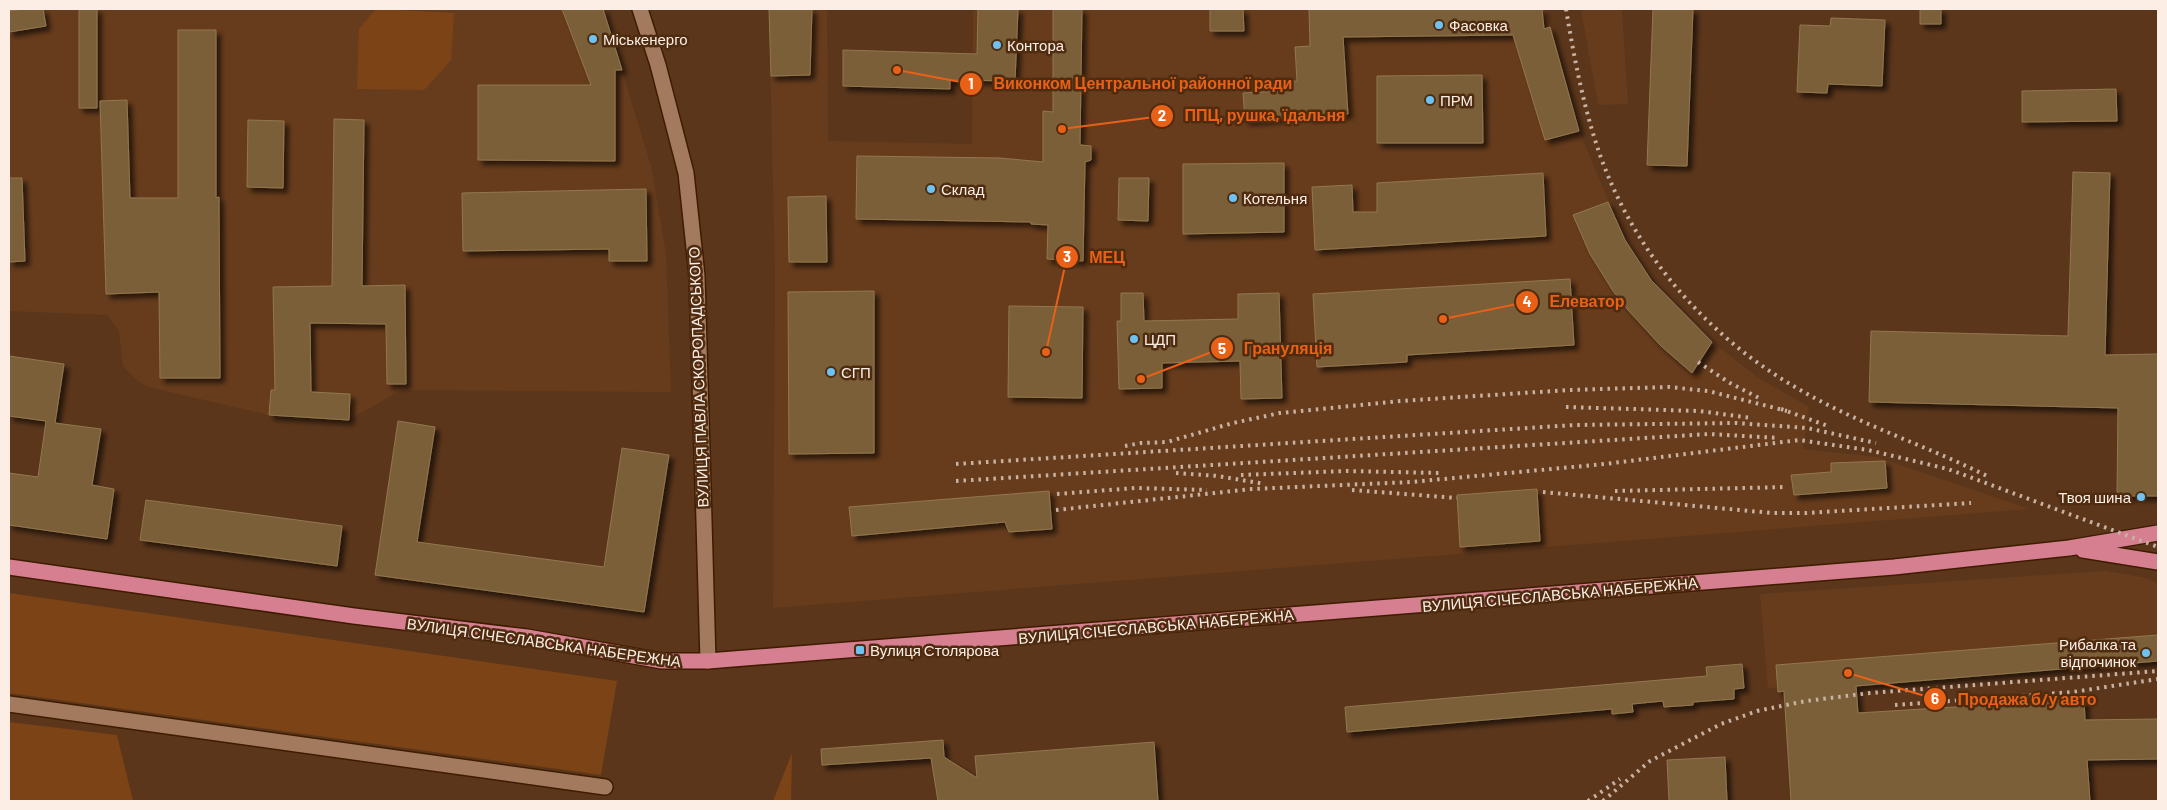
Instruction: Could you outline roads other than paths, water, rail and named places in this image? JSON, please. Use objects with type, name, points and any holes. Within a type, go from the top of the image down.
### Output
[{"type":"main road","name":"ВУЛИЦЯ СІЧЕСЛАВСЬКА НАБЕРЕЖНА","points":[[9,567],[354,616],[527,637],[662,660],[708,661],[1856,570],[2069,548],[2158,533]]},
{"type":"main road","name":"ВУЛИЦЯ СІЧЕСЛАВСЬКА НАБЕРЕЖНА","points":[[2069,548],[2158,562]]},
{"type":"street","name":"ВУЛИЦЯ ПАВЛА СКОРОПАДСЬКОГО","points":[[640,9],[658,65],[687,183],[697,276],[708,661]]},
{"type":"street","points":[[9,704],[605,787]]},
{"type":"railway","points":[[1566,9],[1588,117],[1599,152],[1614,189],[1632,225],[1654,259],[1679,290],[1706,319],[1736,346],[1768,370],[1802,391],[1847,414],[1987,476]]},
{"type":"railway","points":[[1698,362],[1730,383],[1761,399]]},
{"type":"railway","points":[[1125,446],[1167,442],[1233,423],[1280,413],[1400,401],[1569,390],[1669,387],[1708,391],[1787,411]]},
{"type":"railway","points":[[1566,407],[1699,411],[1752,418]]},
{"type":"railway","points":[[1781,409],[1828,426]]},
{"type":"railway","points":[[956,464],[1575,425],[1736,423],[1807,428],[1876,443]]},
{"type":"railway","points":[[956,481],[1709,434],[1779,438]]},
{"type":"railway","points":[[1056,510],[1252,489],[1411,482],[1605,464],[1799,440],[1868,450],[1948,469],[2158,547]]},
{"type":"railway","points":[[1241,475],[1346,471],[1441,473]]},
{"type":"railway","points":[[1176,473],[1218,476],[1265,484]]},
{"type":"railway","points":[[1615,491],[1787,487]]},
{"type":"railway","points":[[1057,494],[1135,488],[1207,490]]},
{"type":"railway","points":[[1352,490],[1457,498]]},
{"type":"railway","points":[[1543,492],[1772,513],[1806,513],[1971,503]]},
{"type":"railway","points":[[1603,801],[1650,761],[1721,724],[1757,711],[1806,701],[1870,693],[2158,671]]},
{"type":"railway","points":[[1895,705],[2073,692],[2158,679]]},
{"type":"railway","points":[[1588,801],[1620,779]]},
{"type":"place","name":"Фасовка","points":[[1439,25]]},
{"type":"place","name":"Міськенерго","points":[[593,39]]},
{"type":"place","name":"Контора","points":[[997,45]]},
{"type":"place","name":"Виконком Центральної районної ради","points":[[897,70]]},
{"type":"place","name":"ПРМ","points":[[1430,100]]},
{"type":"place","name":"ППЦ, рушка, їдальня","points":[[1062,129]]},
{"type":"place","name":"Склад","points":[[931,189]]},
{"type":"place","name":"Котельня","points":[[1233,198]]},
{"type":"place","name":"Елеватор","points":[[1443,319]]},
{"type":"place","name":"ЦДП","points":[[1134,339]]},
{"type":"place","name":"МЕЦ","points":[[1046,352]]},
{"type":"place","name":"СГП","points":[[831,372]]},
{"type":"place","name":"Грануляція","points":[[1141,379]]},
{"type":"place","name":"Твоя шина","points":[[2141,497]]},
{"type":"place","name":"Вулиця Столярова","points":[[860,650]]},
{"type":"place","name":"Рибалка та відпочинок","points":[[2146,653]]},
{"type":"place","name":"Продажа б/у авто","points":[[1848,673]]}]
